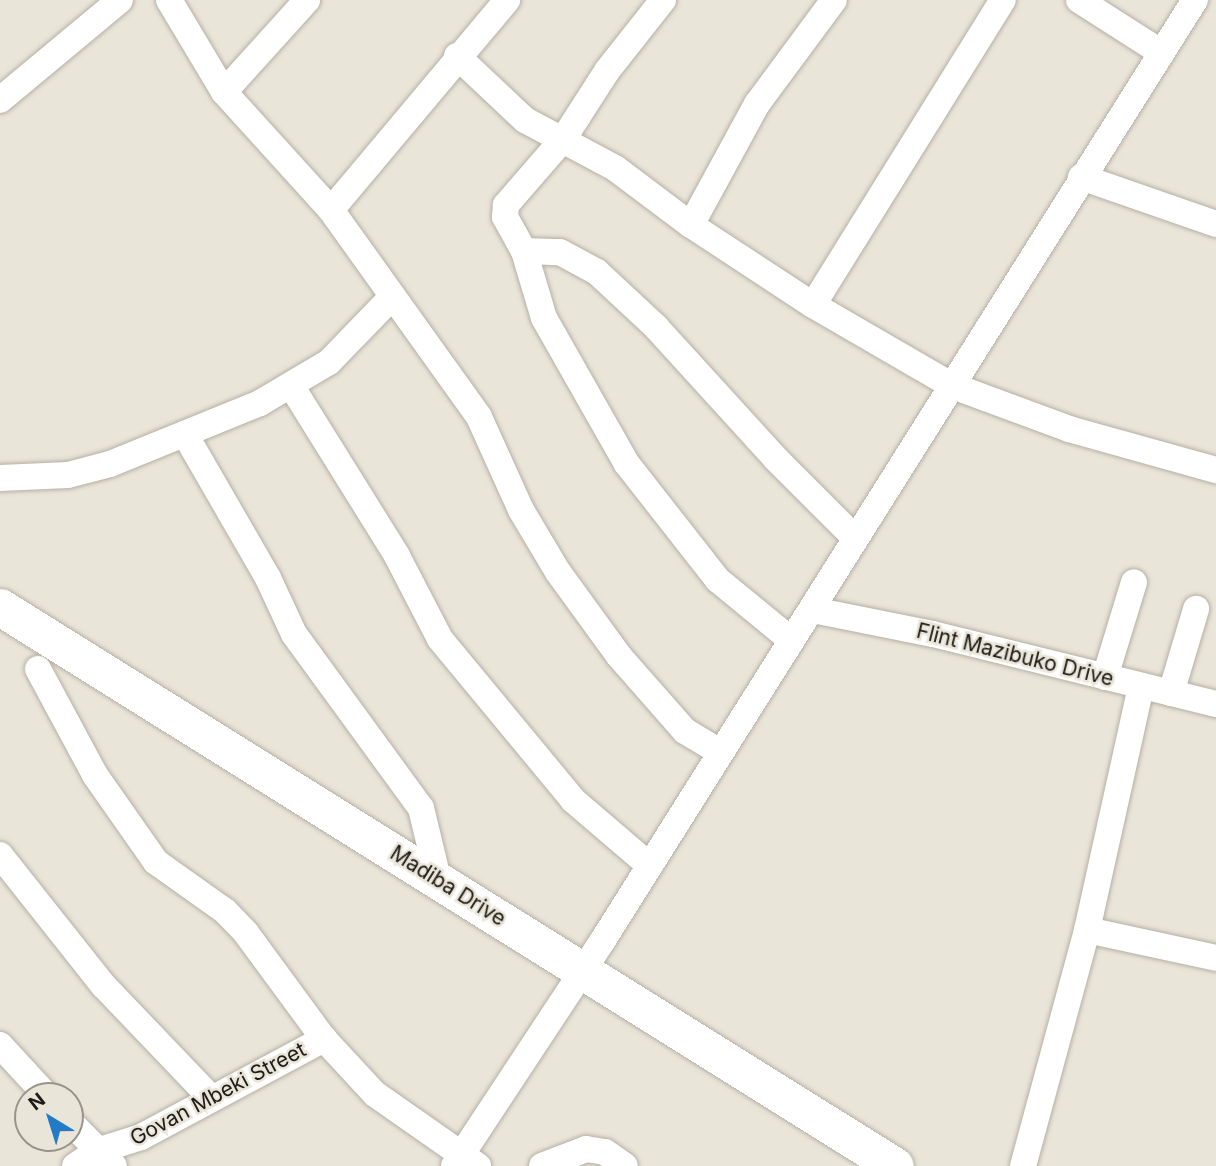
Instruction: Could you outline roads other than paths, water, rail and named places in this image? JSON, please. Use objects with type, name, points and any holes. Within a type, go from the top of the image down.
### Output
[{"type":"street","points":[[0,100],[120,0]]},
{"type":"street","points":[[169,0],[224,92],[331,210],[479,417],[521,510],[565,582],[653,697],[685,731],[720,752]]},
{"type":"street","points":[[224,92],[307,0]]},
{"type":"street","points":[[331,210],[457,56],[507,0]]},
{"type":"street","points":[[663,0],[607,71],[564,138],[506,205],[505,217],[524,251],[544,318],[627,464],[718,580],[791,640]]},
{"type":"street","points":[[691,225],[757,104],[834,0]]},
{"type":"street","points":[[813,305],[1003,0]]},
{"type":"street","points":[[1079,0],[1162,53]]},
{"type":"street","points":[[38,669],[95,775],[156,862],[225,911],[246,933],[324,1038],[375,1094],[465,1162],[720,752],[813,610],[855,538],[953,386],[1081,177],[1195,0]]},
{"type":"street","points":[[457,56],[525,120],[564,138],[615,168],[691,225],[813,305],[953,386],[1069,429],[1216,470]]},
{"type":"street","points":[[1081,177],[1216,224]]},
{"type":"street","points":[[524,251],[560,252],[597,272],[656,327],[776,459],[855,538]]},
{"type":"street","points":[[0,478],[68,475],[186,436],[292,387],[329,362],[393,296]]},
{"type":"street","points":[[292,387],[390,544],[440,639],[573,800],[650,866]]},
{"type":"street","points":[[186,436],[268,578],[294,634],[421,808],[438,879]]},
{"type":"street","points":[[1105,677],[1135,582]]},
{"type":"street","name":"Madiba Drive","points":[[0,607],[895,1166]]},
{"type":"street","points":[[1171,693],[1196,609]]},
{"type":"street","name":"Flint Mazibuko Drive","points":[[813,610],[933,634],[1216,704]]},
{"type":"street","points":[[1023,1166],[1087,930],[1141,687]]},
{"type":"street","points":[[0,855],[104,986],[211,1098]]},
{"type":"street","points":[[1087,930],[1216,958]]},
{"type":"street","name":"Govan Mbeki Street","points":[[75,1166],[105,1158],[324,1038]]},
{"type":"street","points":[[0,1045],[34,1082]]},
{"type":"street","points":[[84,1136],[105,1158]]},
{"type":"street","points":[[542,1166],[586,1149],[605,1152],[625,1166]]}]
